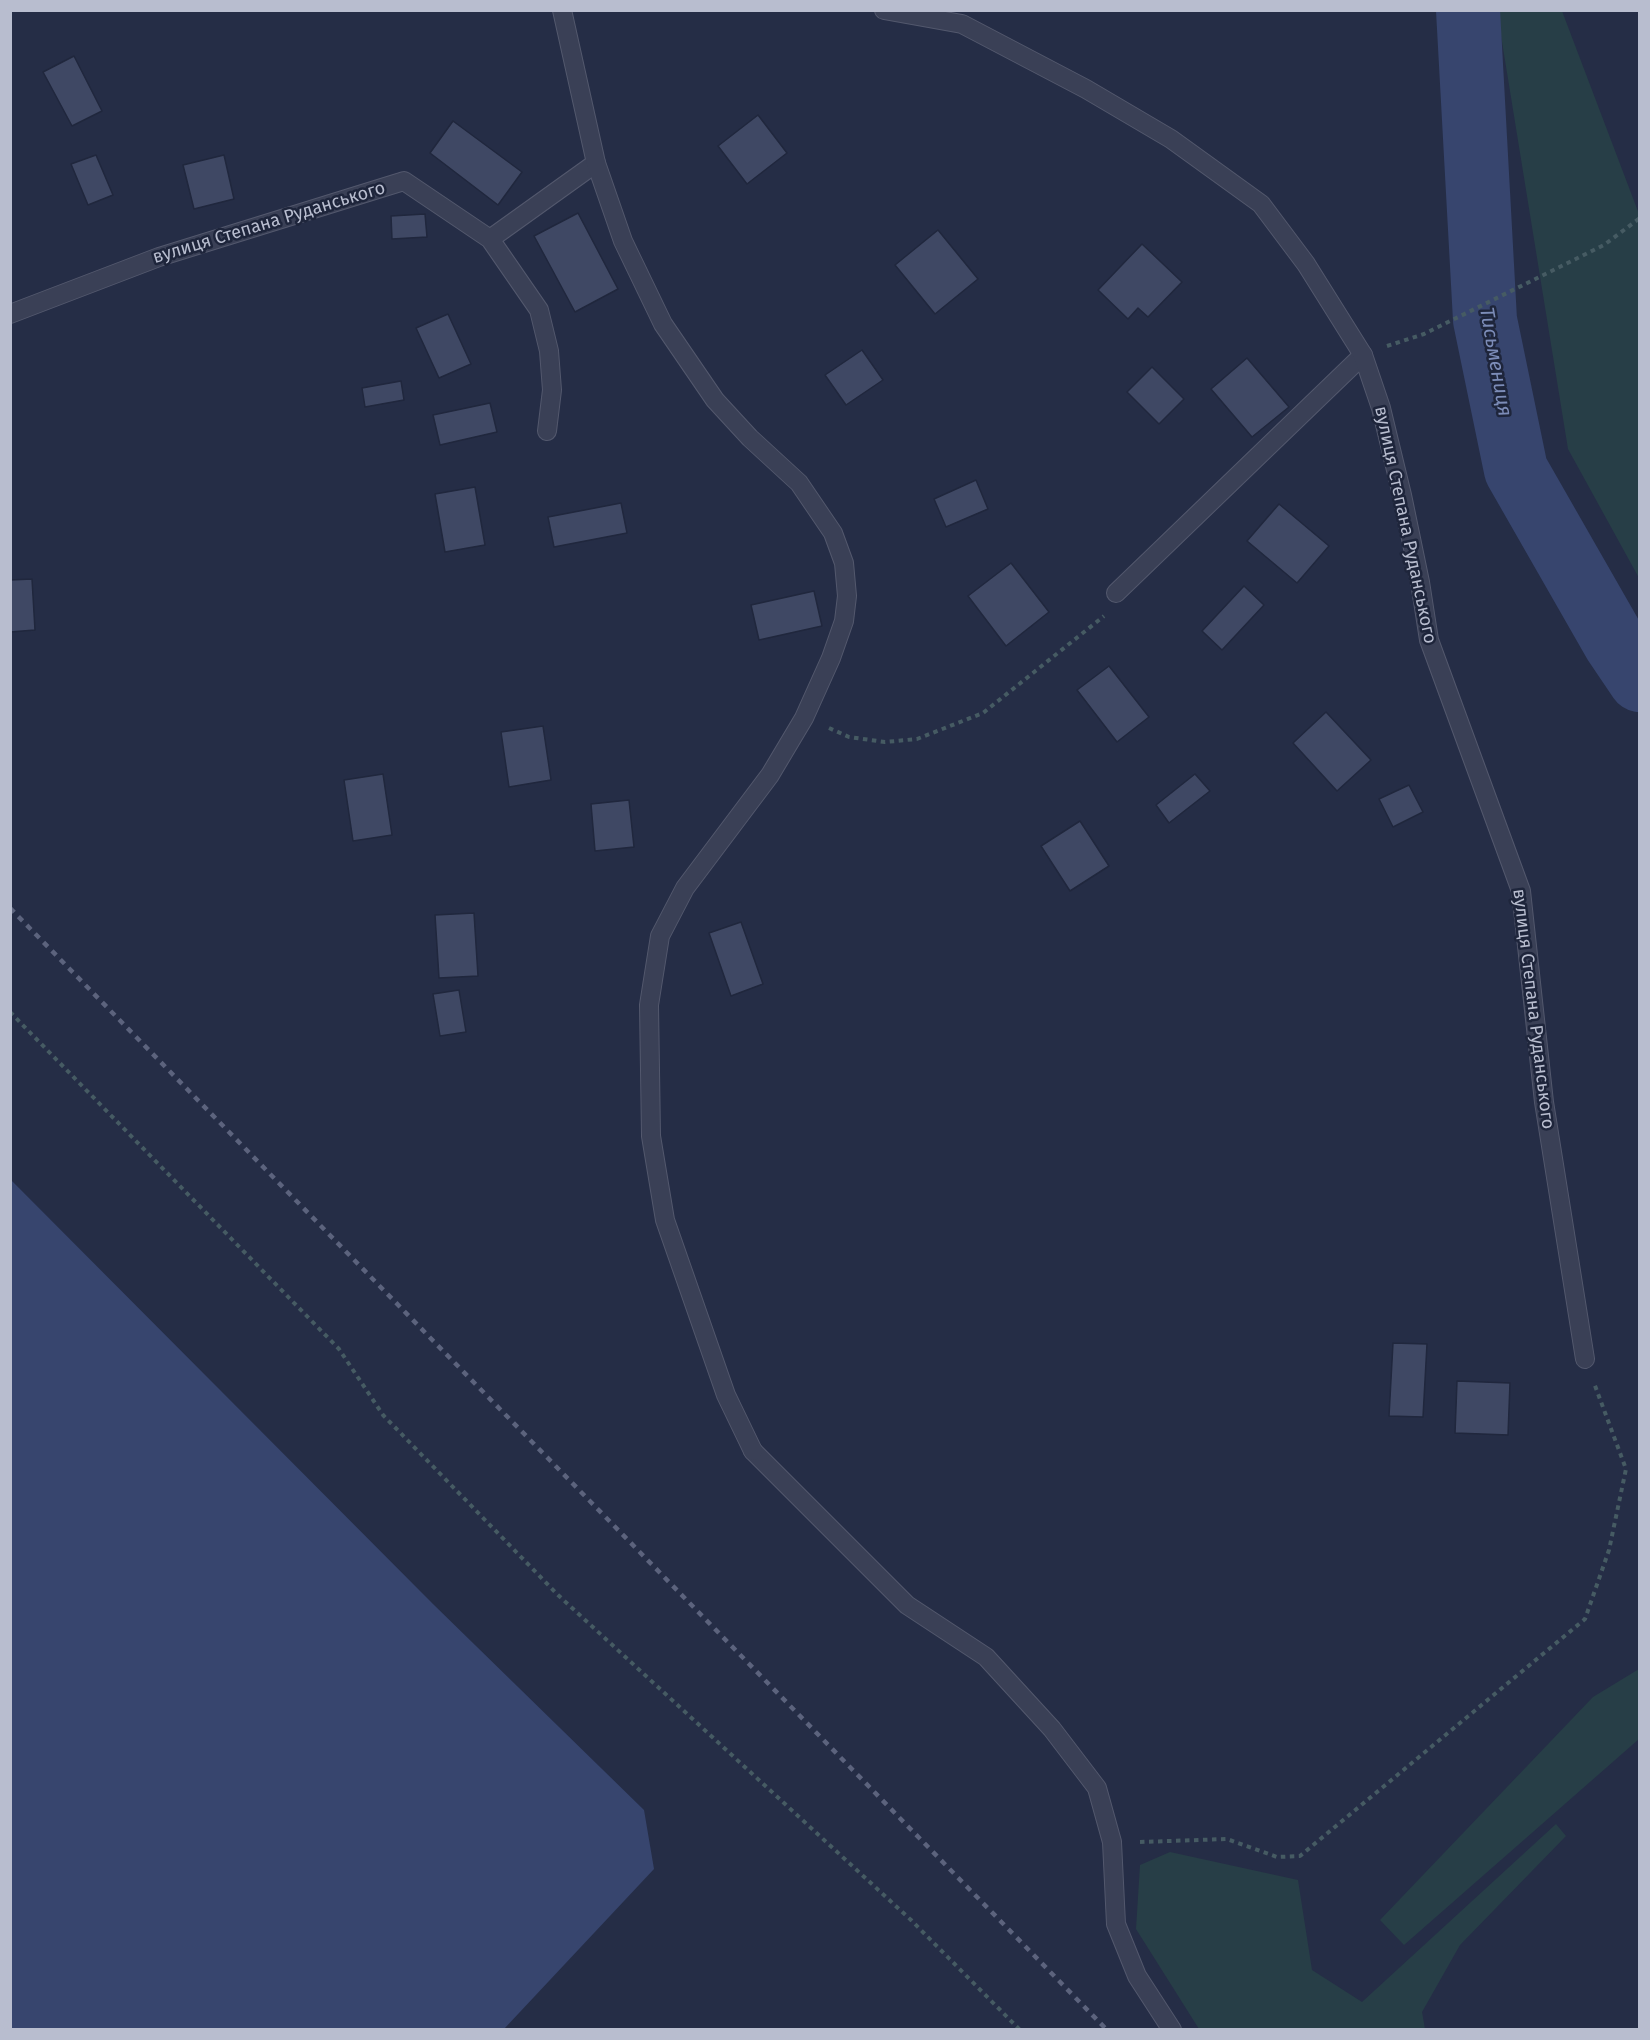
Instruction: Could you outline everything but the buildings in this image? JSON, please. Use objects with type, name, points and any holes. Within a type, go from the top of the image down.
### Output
[{"type":"street","points":[[562,10],[596,163],[623,241],[663,324],[715,400],[750,438],[799,483],[833,533],[844,563],[846,596],[844,621],[804,718],[770,775],[685,888],[660,936],[649,1005],[651,1136],[665,1220],[726,1395],[753,1451],[907,1605],[994,1665],[1052,1730],[1097,1788],[1112,1842],[1116,1924],[1137,1976],[1172,2030]]},
{"type":"street","name":"вулиця Степана Руданського","points":[[884,10],[962,24],[1086,89],[1190,152],[1261,204],[1306,264],[1363,355],[1381,408],[1402,495],[1429,640],[1521,891],[1544,1102],[1585,1359]]},
{"type":"street","points":[[490,239],[596,163]]},
{"type":"street","name":"вулиця Степана Руданського","points":[[10,314],[159,257],[404,181],[490,239],[539,310],[549,351],[552,390],[547,431]]},
{"type":"street","points":[[1116,593],[1363,355]]},
{"type":"path","points":[[1363,355],[1424,334],[1604,246],[1640,218]]},
{"type":"path","points":[[804,718],[849,737],[885,742],[917,739],[982,713],[1112,611],[1116,593]]},
{"type":"path","points":[[10,1012],[339,1349],[383,1415],[558,1594],[911,1920],[1020,2030]]},
{"type":"path","points":[[1112,1842],[1227,1839],[1277,1857],[1300,1856],[1585,1618],[1610,1550],[1626,1469],[1585,1359]]},
{"type":"shaded area","points":[[1497,11],[1562,11],[1639,214],[1639,578],[1568,449]]},
{"type":"shaded area","points":[[1639,1669],[1639,1739],[1404,1945],[1380,1920],[1593,1697]]},
{"type":"shaded area","points":[[1556,1824],[1566,1836],[1460,1945],[1422,2012],[1425,2029],[1199,2029],[1136,1929],[1140,1865],[1170,1852],[1298,1880],[1312,1970],[1362,2002]]},
{"type":"water","points":[[11,1180],[433,1604],[644,1810],[654,1869],[504,2029],[11,2029]]},
{"type":"waterway","name":"Тисьмениця","points":[[1468,10],[1485,320],[1516,470],[1615,643],[1640,680]]},
{"type":"railway","points":[[10,908],[1107,2030]]}]
